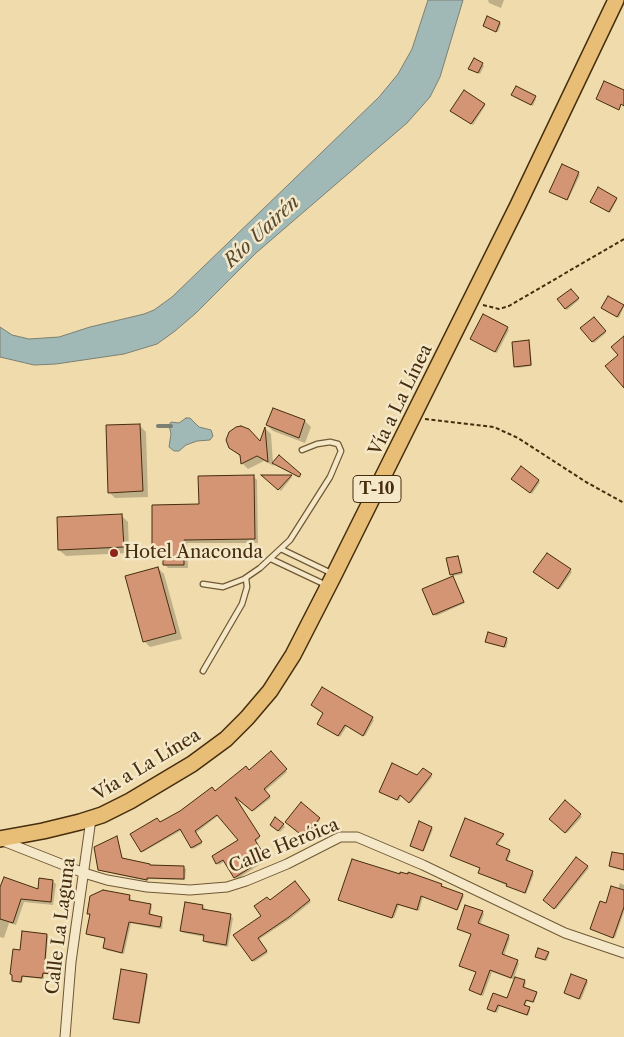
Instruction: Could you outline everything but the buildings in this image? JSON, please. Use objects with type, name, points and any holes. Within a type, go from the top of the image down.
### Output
[{"type":"highway","name":"Vía a La Línea","points":[[0,839],[91,819],[130,801],[192,764],[231,734],[270,691],[293,656],[413,418],[616,0]]},
{"type":"street","name":"Calle La Laguna","points":[[65,1037],[69,984],[91,819]]},
{"type":"street","name":"Calle Heróica","points":[[0,839],[106,880],[147,887],[210,889],[227,887],[265,874],[340,837],[357,837],[423,865],[565,933],[624,953]]},
{"type":"lane","points":[[203,584],[223,587],[246,578],[290,540],[330,477],[341,451],[338,444],[334,442],[323,442],[302,450]]},
{"type":"lane","points":[[281,549],[331,580]]},
{"type":"lane","points":[[271,558],[331,580]]},
{"type":"lane","points":[[203,671],[242,604],[247,587],[246,578]]},
{"type":"path","points":[[472,298],[491,308],[499,309],[509,306],[624,239]]},
{"type":"path","points":[[413,418],[494,427],[518,438],[586,482],[624,503]]},
{"type":"water","name":"Río Uairén","points":[[428,0],[463,0],[440,77],[430,97],[407,123],[256,253],[196,313],[175,331],[157,344],[124,354],[56,364],[34,365],[0,357],[0,327],[12,335],[29,339],[59,337],[90,327],[144,314],[154,310],[172,297],[379,97],[398,74],[412,49]]},
{"type":"water","points":[[186,418],[190,418],[199,427],[211,430],[213,436],[210,440],[197,441],[186,445],[179,451],[174,451],[169,447],[171,434],[169,425],[171,422],[179,423]]},
{"type":"waterway","points":[[158,426],[171,426]]},
{"type":"place","name":"Hotel Anaconda","points":[[114,553]]}]
